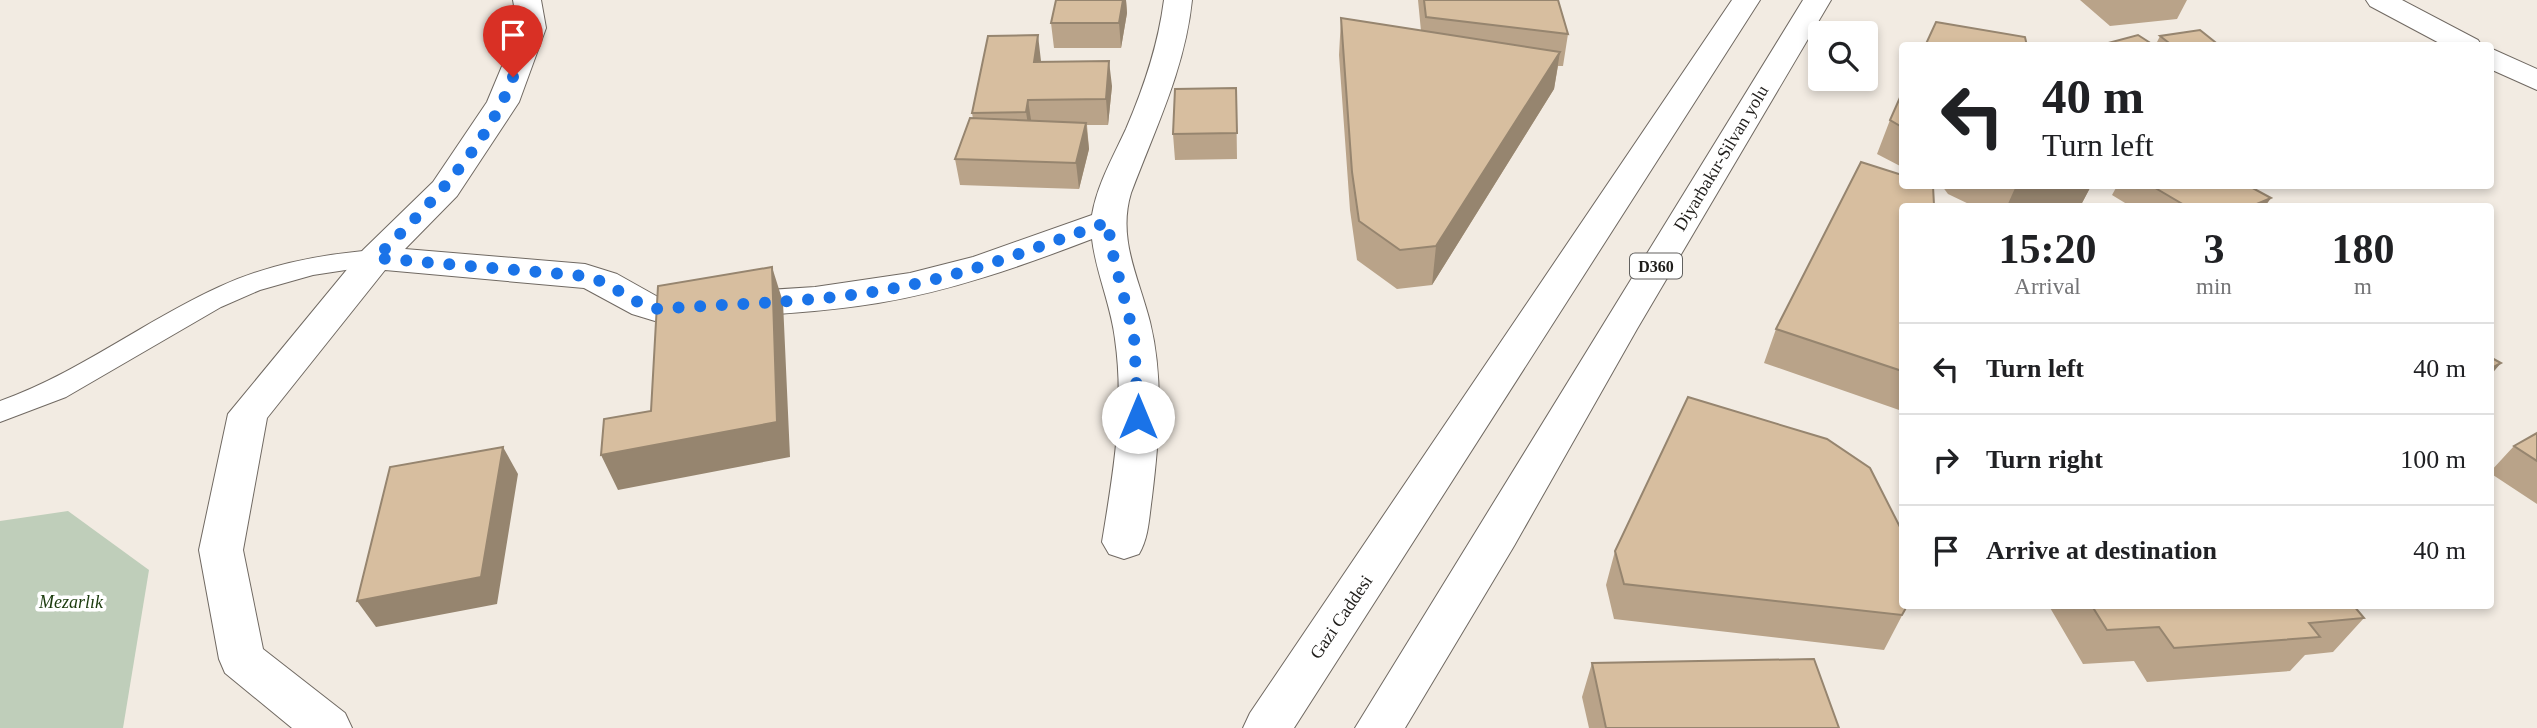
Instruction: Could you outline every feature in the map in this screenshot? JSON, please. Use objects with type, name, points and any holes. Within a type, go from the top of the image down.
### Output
[{"type":"main road","points":[[328,728],[242,659],[222,550],[248,414],[376,258],[445,188],[503,102],[532,28],[527,0]]},
{"type":"main road","points":[[1124,542],[1136,462],[1138,394],[1134,336],[1111,247],[1108,222],[1112,199],[1165,74],[1177,22],[1178,0]]},
{"type":"main road","name":"Gazi Caddesi","points":[[1267,728],[1415,507],[1552,293],[1746,0]]},
{"type":"main road","name":"Diyarbakır-Silvan yolu","points":[[1379,728],[1499,534],[1618,329],[1817,0]]},
{"type":"main road","points":[[2380,0],[2460,42]]},
{"type":"main road","points":[[2494,59],[2537,81]]},
{"type":"main road","points":[[376,258],[585,276],[601,279],[613,285],[627,299],[655,309],[862,293],[908,286],[995,262],[1108,222]]},
{"type":"lane","points":[[0,412],[54,392],[88,375],[213,300],[244,286],[309,266],[376,258]]},
{"type":"green space","name":"Mezarlık","points":[[68,511],[149,570],[123,728],[0,728],[0,521]]},
{"type":"building","points":[[1056,0],[1123,0],[1119,23],[1051,23]]},
{"type":"building","points":[[1424,0],[1558,0],[1568,34],[1426,17]]},
{"type":"building","points":[[1341,18],[1560,52],[1436,246],[1400,250],[1359,221],[1352,172]]},
{"type":"building","points":[[1936,22],[2025,37],[2026,42],[1927,42]]},
{"type":"building","points":[[2200,30],[2215,42],[2168,42],[2160,36]]},
{"type":"building","points":[[1038,35],[1034,62],[1109,61],[1106,99],[1028,100],[1026,112],[972,113],[988,36]]},
{"type":"building","points":[[2138,35],[2149,42],[2112,42]]},
{"type":"building","points":[[1236,88],[1237,133],[1173,134],[1175,89]]},
{"type":"building","points":[[1899,100],[1899,125],[1890,120]]},
{"type":"building","points":[[970,118],[1086,123],[1076,163],[955,159]]},
{"type":"building","points":[[1861,162],[1899,174],[1899,189],[1933,189],[1934,203],[1899,203],[1899,370],[1776,329]]},
{"type":"building","points":[[2157,189],[2254,189],[2271,198],[2259,203],[2181,203]]},
{"type":"building","points":[[772,267],[777,422],[601,455],[604,419],[651,411],[658,286]]},
{"type":"building","points":[[1688,397],[1827,439],[1870,468],[1899,525],[1899,609],[1905,609],[1902,615],[1624,584],[1615,551]]},
{"type":"building","points":[[2537,433],[2537,461],[2514,446]]},
{"type":"building","points":[[503,447],[481,577],[357,601],[390,467]]},
{"type":"building","points":[[2094,609],[2356,609],[2364,618],[2309,623],[2320,637],[2174,648],[2159,627],[2107,630]]},
{"type":"building","points":[[1814,659],[1839,728],[1606,728],[1592,663]]},
{"type":"route","points":[[513,77],[503,102],[445,188],[376,258],[585,276],[601,279],[613,285],[627,299],[655,309],[862,293],[908,286],[953,276],[1108,222],[1111,247],[1134,336],[1138,417]]}]
